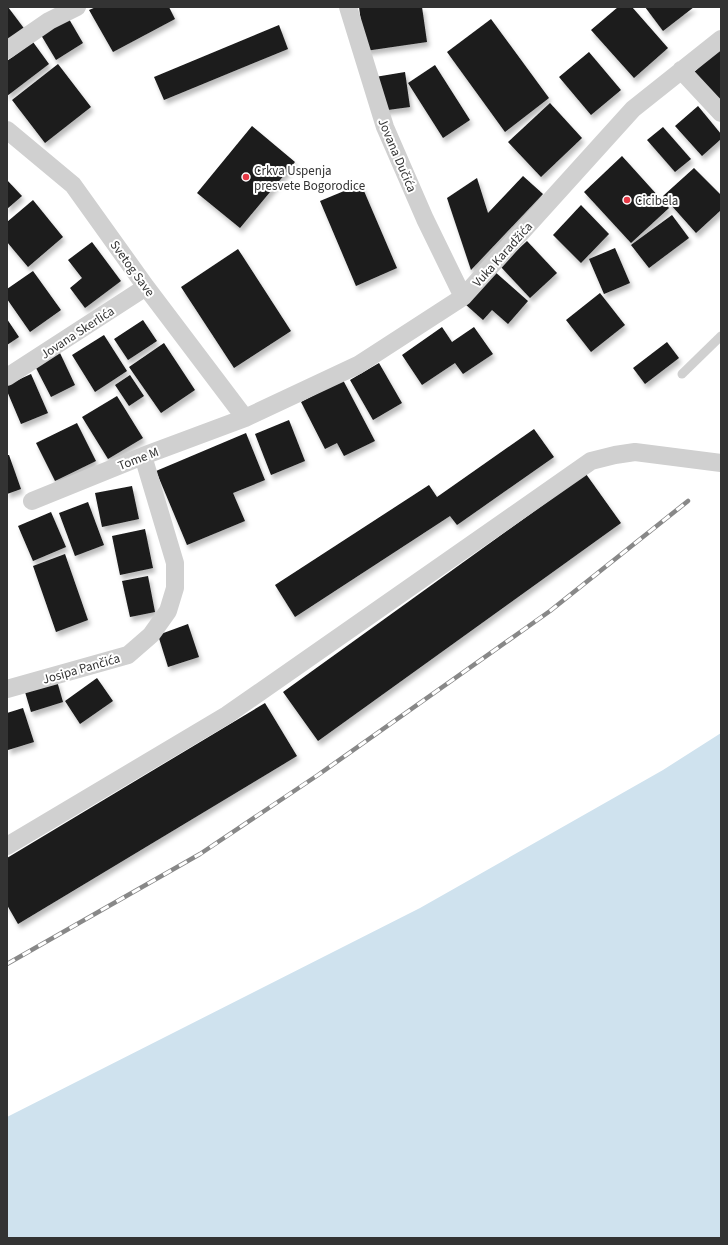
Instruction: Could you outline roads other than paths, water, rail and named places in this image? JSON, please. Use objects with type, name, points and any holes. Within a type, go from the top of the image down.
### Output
[{"type":"street","points":[[7,50],[48,21],[77,7]]},
{"type":"street","name":"Jovana Dučića","points":[[348,7],[384,127],[425,219],[462,296]]},
{"type":"street","name":"Vuka Karadžića","points":[[245,418],[358,365],[462,296],[633,109],[721,39]]},
{"type":"street","points":[[681,70],[721,113]]},
{"type":"street","name":"Svetog Save","points":[[7,130],[73,185],[146,287],[245,418]]},
{"type":"street","name":"Jovana Skerlića","points":[[7,377],[146,287]]},
{"type":"street","name":"Tome M","points":[[32,501],[143,456],[245,418]]},
{"type":"street","points":[[7,846],[226,715],[591,461],[635,452],[721,463]]},
{"type":"street","name":"Josipa Pančića","points":[[7,689],[128,655],[151,635],[168,611],[175,588],[175,563],[143,456]]},
{"type":"lane","points":[[682,374],[721,336]]},
{"type":"water","points":[[721,733],[721,1238],[7,1238],[7,1117],[420,908],[663,770]]},
{"type":"railway","points":[[7,964],[200,854],[318,775],[550,611],[688,501]]},
{"type":"place","name":"Crkva Uspenja presvete Bogorodice","points":[[246,177]]},
{"type":"place","name":"Cicibela","points":[[627,200]]}]
